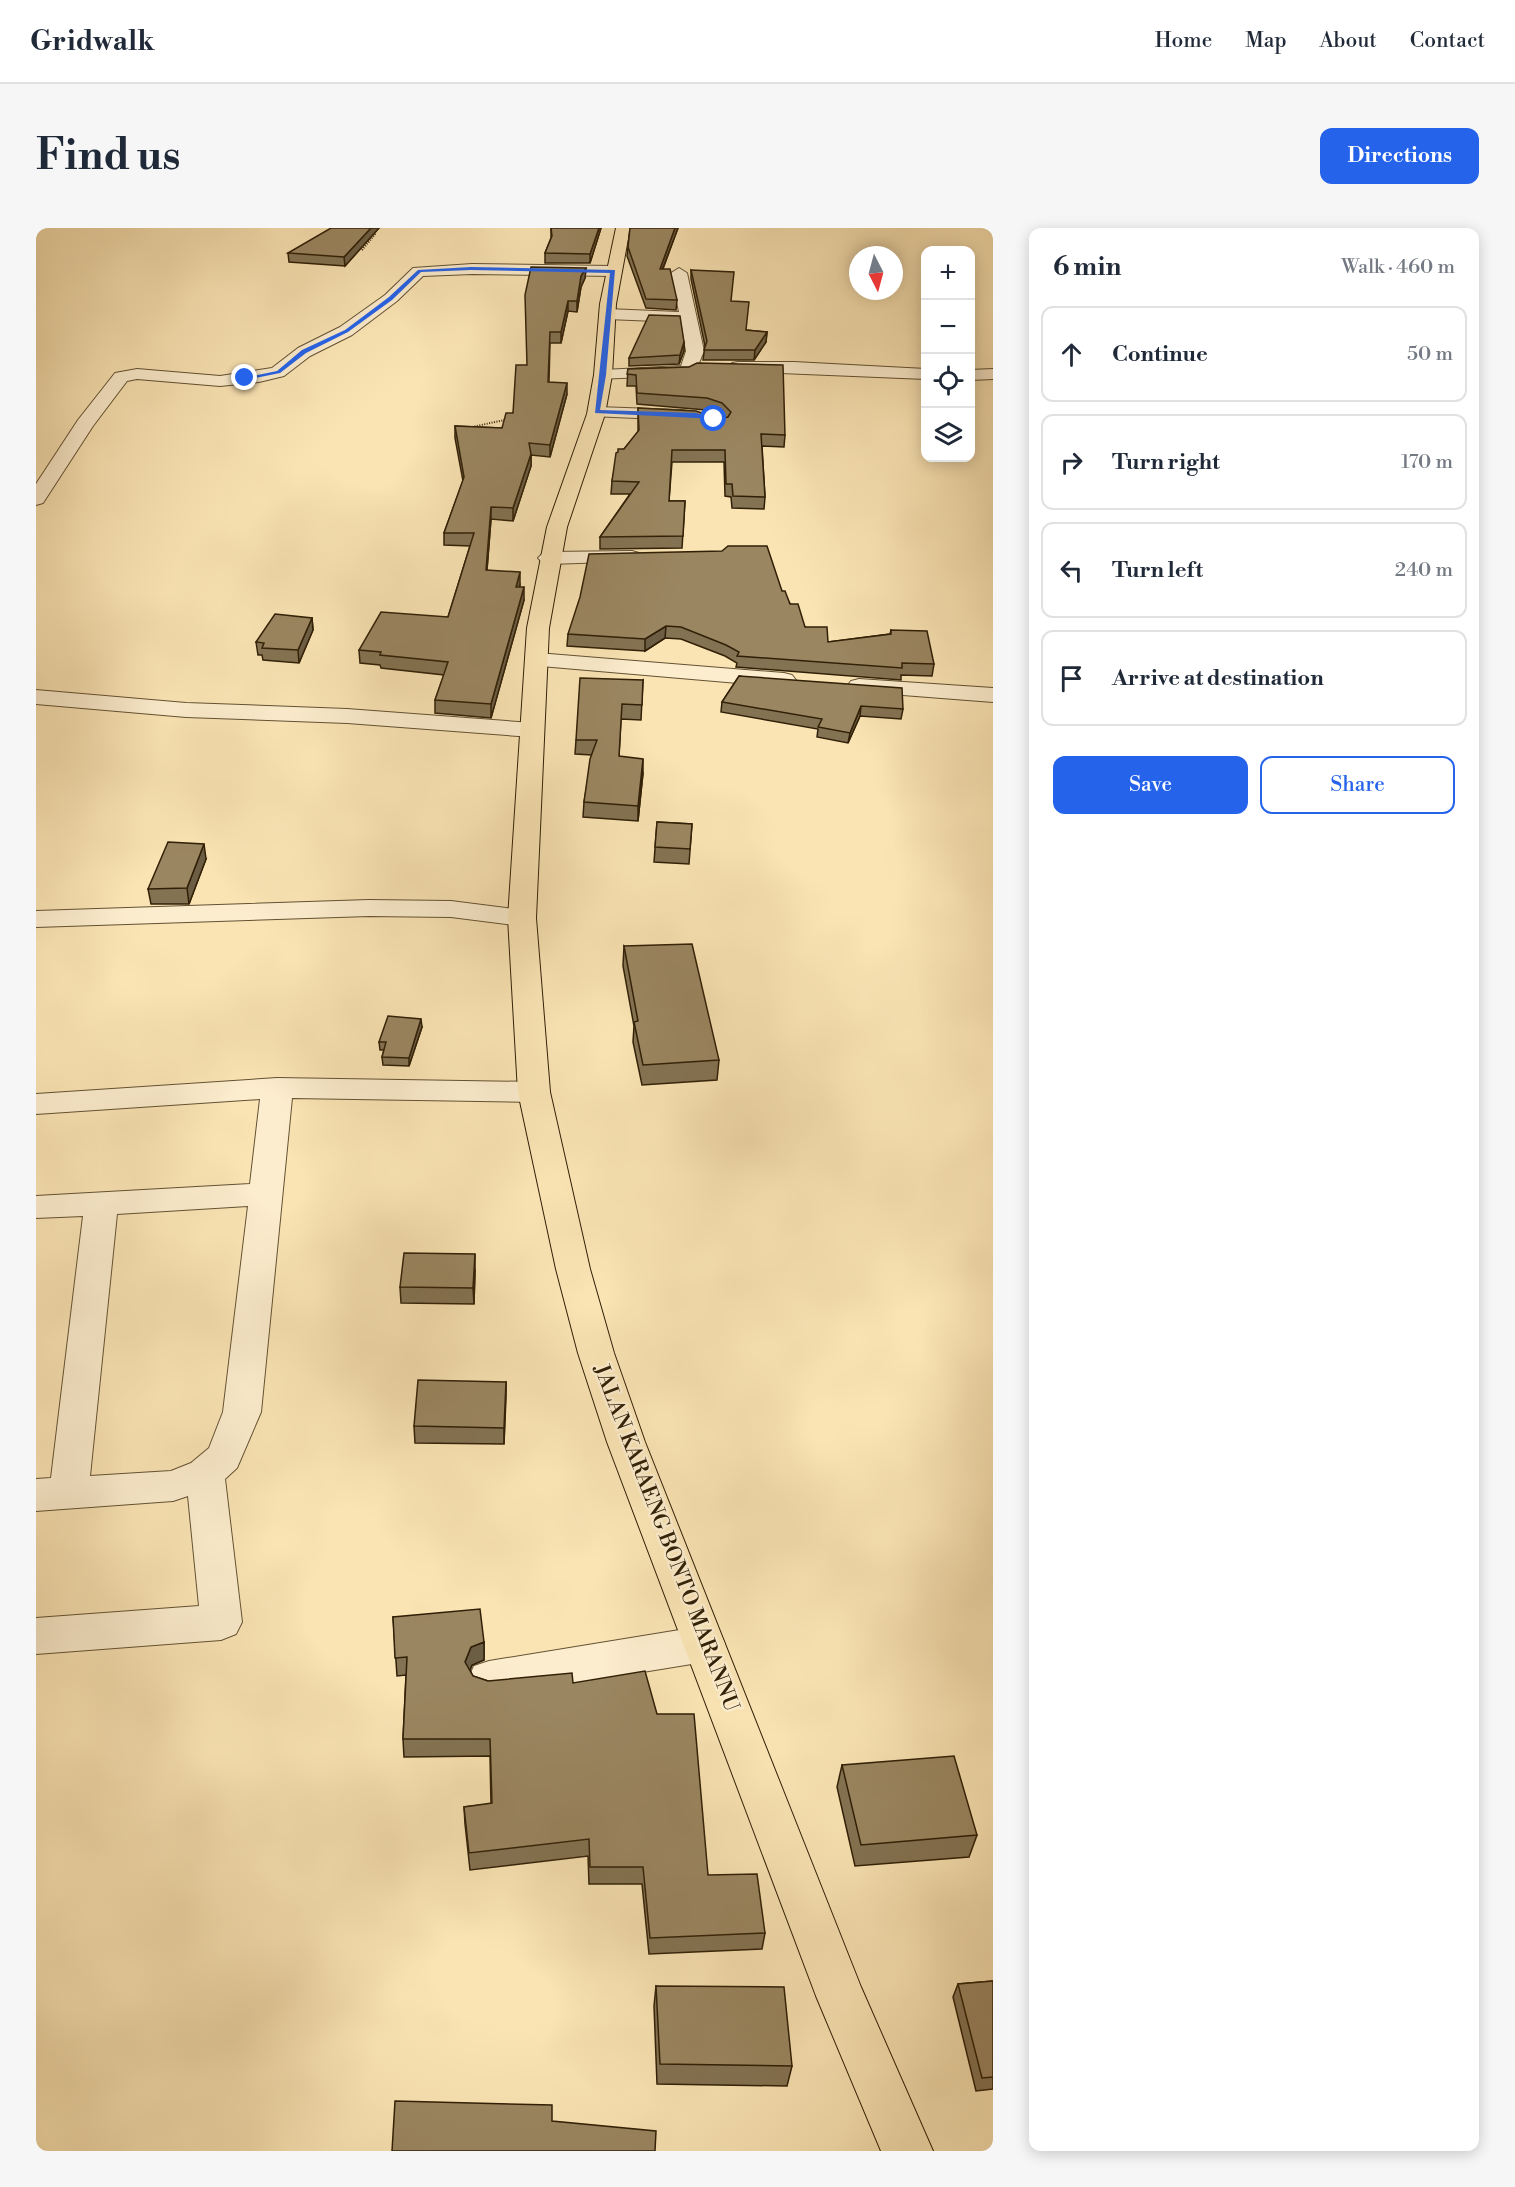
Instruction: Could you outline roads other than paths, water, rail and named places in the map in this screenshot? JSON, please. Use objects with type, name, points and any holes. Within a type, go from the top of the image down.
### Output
[{"type":"main road","name":"JALAN KARAENG BONTO MARANNU","points":[[623,228],[613,271],[597,412],[557,527],[540,609],[522,918],[534,1092],[544,1147],[596,1353],[658,1530],[840,1996],[907,2151]]},
{"type":"street","points":[[36,499],[85,424],[123,376],[143,374],[220,381],[259,377],[278,372],[304,351],[346,331],[391,298],[419,271],[471,269],[613,271]]},
{"type":"street","points":[[603,375],[684,373],[697,367],[679,273]]},
{"type":"street","points":[[607,314],[688,317]]},
{"type":"street","points":[[726,367],[794,367],[921,374]]},
{"type":"street","points":[[975,375],[993,374]]},
{"type":"street","points":[[597,412],[704,416]]},
{"type":"street","points":[[549,558],[656,557]]},
{"type":"street","points":[[537,660],[800,682]]},
{"type":"street","points":[[835,685],[993,694]]},
{"type":"street","points":[[36,697],[186,710],[347,716],[532,730]]},
{"type":"street","points":[[36,919],[369,908],[451,909],[522,918]]},
{"type":"street","points":[[36,1104],[277,1088],[534,1092]]},
{"type":"street","points":[[101,1204],[53,1494],[172,1486],[205,1474],[224,1457],[242,1412],[277,1088]]},
{"type":"street","points":[[36,1207],[266,1194]]},
{"type":"street","points":[[36,1635],[221,1622],[205,1474]]},
{"type":"street","points":[[489,1679],[704,1644]]}]
